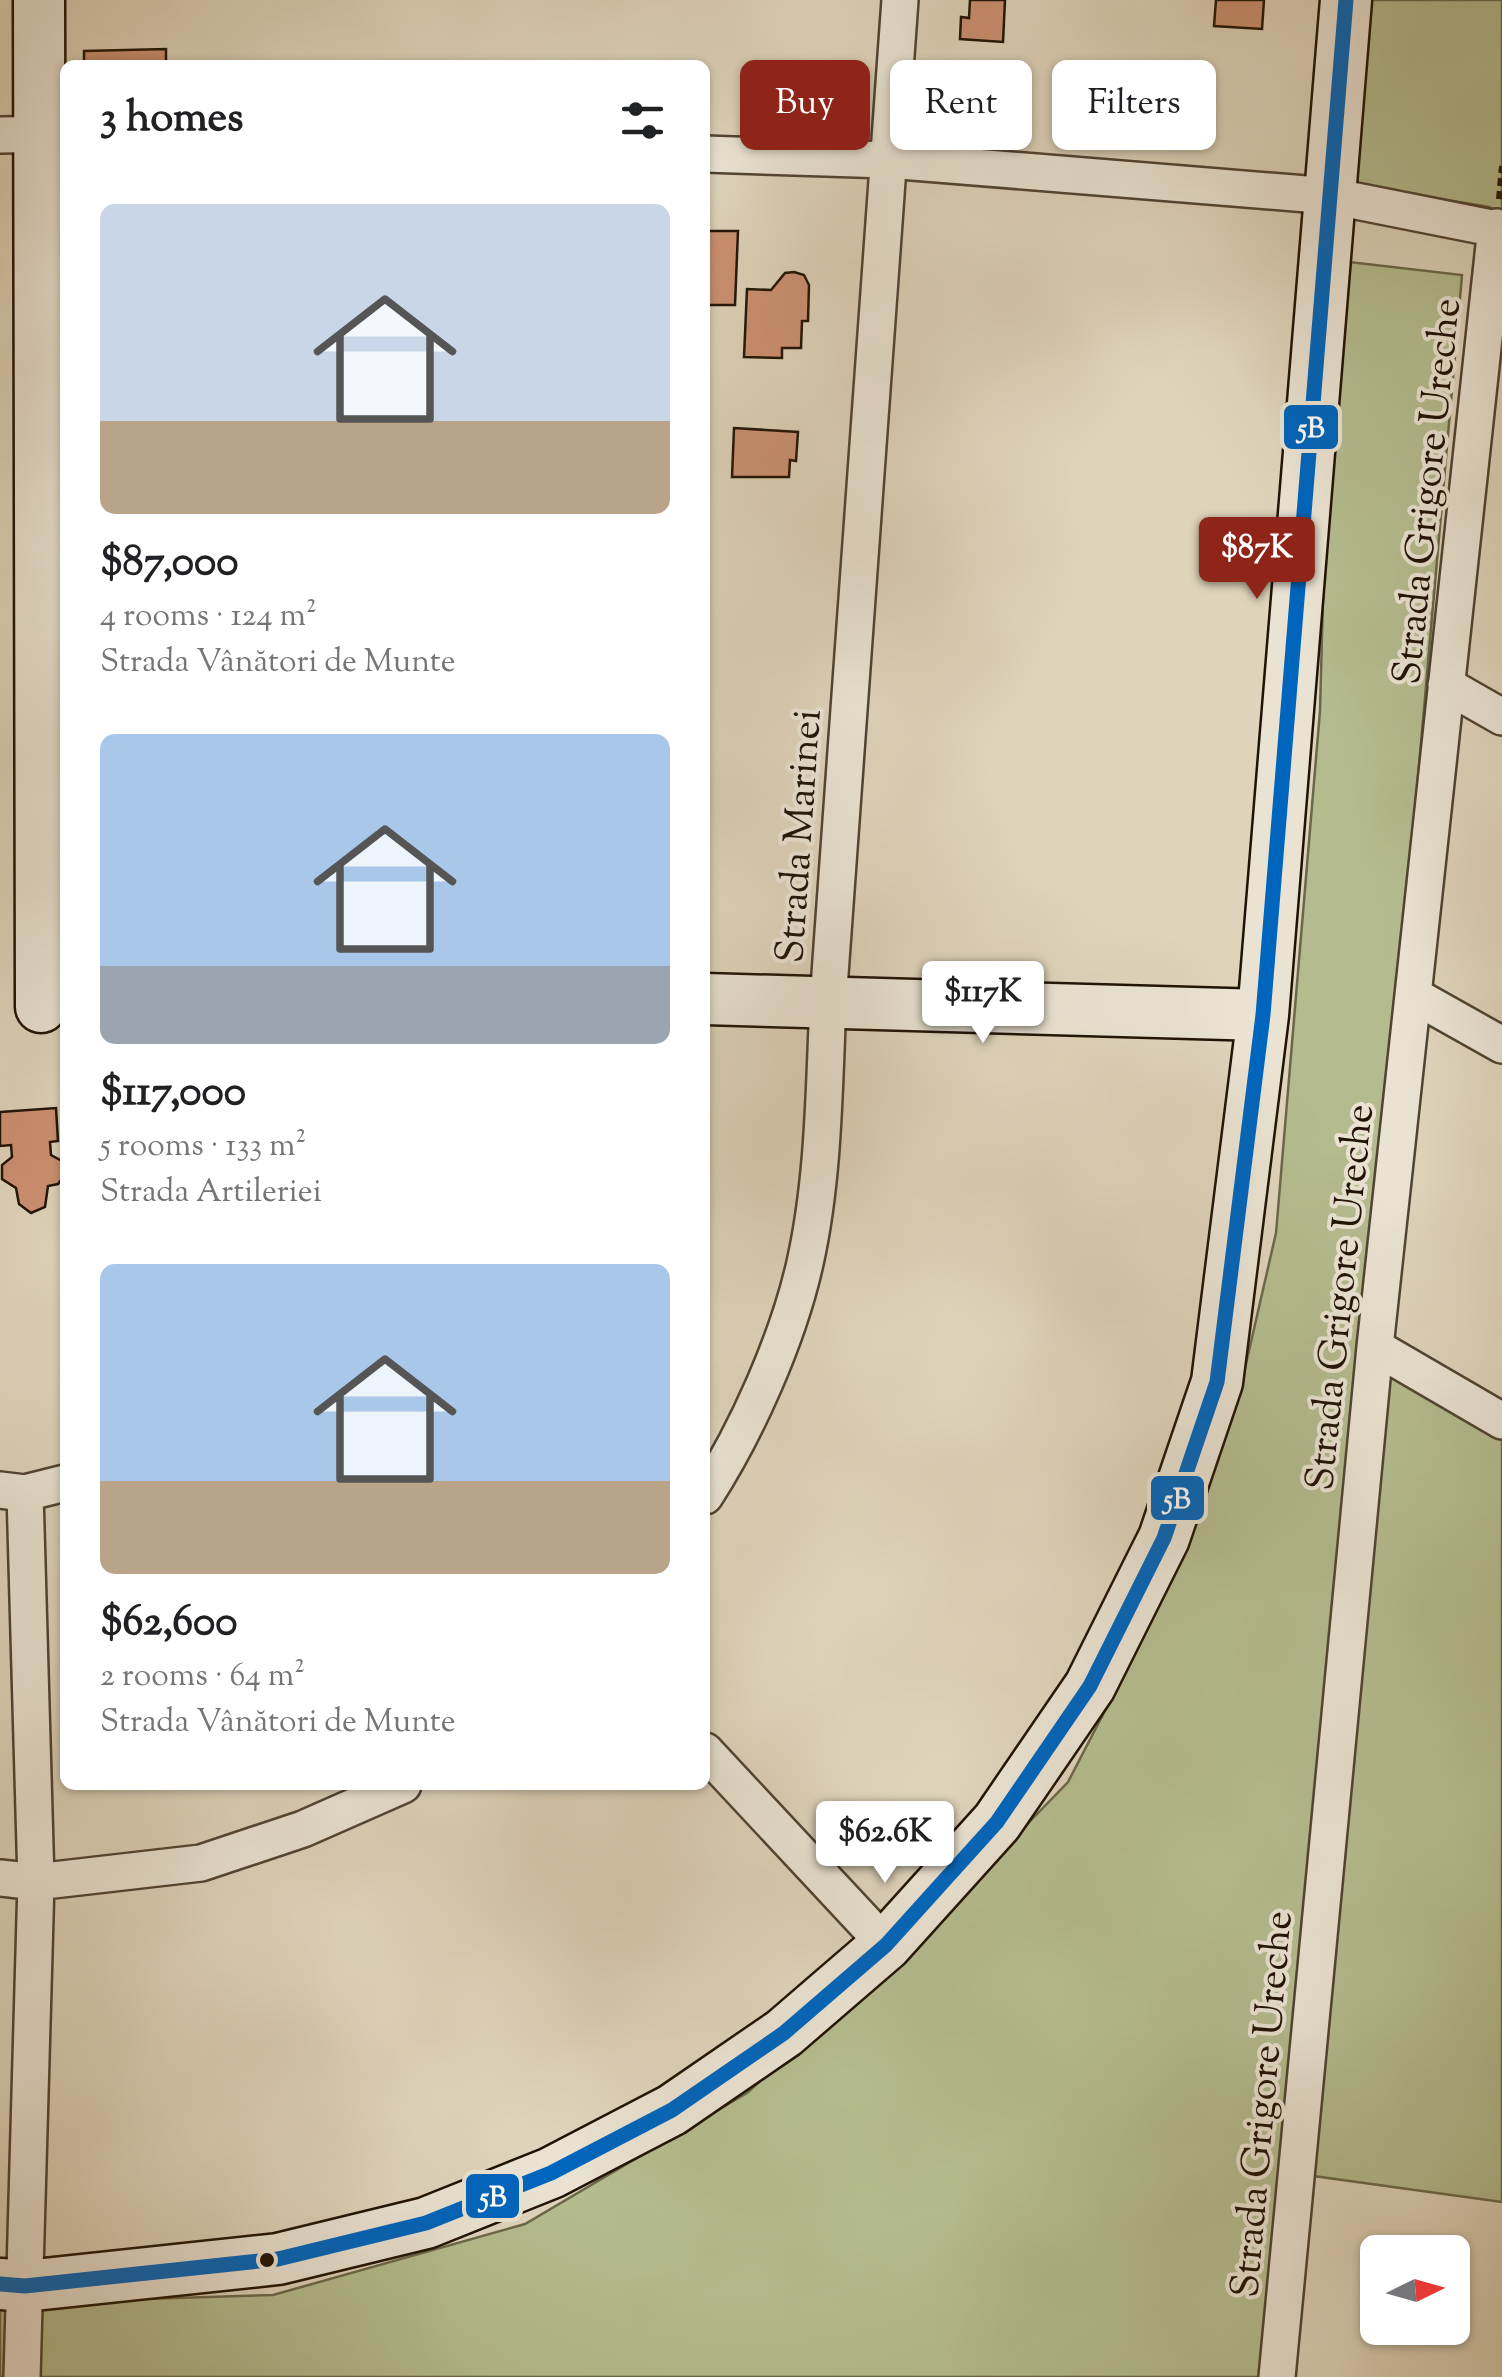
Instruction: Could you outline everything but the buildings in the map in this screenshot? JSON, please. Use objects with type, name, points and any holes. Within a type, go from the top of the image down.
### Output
[{"type":"street","points":[[35,1006],[35,134],[40,0]]},
{"type":"street","name":"Strada Marinei","points":[[710,1486],[764,1383],[805,1264],[822,1136],[828,1002],[900,0]]},
{"type":"street","points":[[12,2285],[278,2258],[426,2223],[534,2180],[672,2110],[784,2033],[886,1944],[997,1822],[1090,1686],[1164,1538],[1217,1382],[1263,1015],[1346,0]]},
{"type":"street","points":[[710,154],[888,160],[1330,196],[1499,228]]},
{"type":"street","name":"Strada Grigore Ureche","points":[[1277,2377],[1375,1347],[1446,685],[1489,416],[1499,228]]},
{"type":"street","points":[[1446,685],[1502,717]]},
{"type":"street","points":[[1413,995],[1502,1045]]},
{"type":"street","points":[[710,1000],[1263,1015]]},
{"type":"street","points":[[1375,1347],[1502,1421]]},
{"type":"street","points":[[22,2377],[12,2285],[36,1882],[13,1492],[60,1484]]},
{"type":"street","points":[[710,1756],[886,1944]]},
{"type":"street","points":[[0,1878],[36,1882],[201,1864],[303,1829],[392,1790]]},
{"type":"green space","points":[[1351,0],[1502,0],[1502,214],[1489,207],[1335,182]]},
{"type":"green space","points":[[1332,260],[1462,275],[1367,1360],[1502,1440],[1502,2202],[1284,2172],[1270,2377],[0,2377],[0,2294],[47,2302],[273,2295],[525,2224],[747,2093],[895,1961],[1068,1782],[1152,1620],[1240,1390],[1276,1233],[1320,711]]},
{"type":"transit line","name":"5B","points":[[0,2284],[25,2286],[278,2259],[426,2223],[551,2173],[672,2110],[784,2033],[886,1945],[997,1822],[1090,1686],[1164,1538],[1217,1382],[1263,1015],[1346,0]]}]
